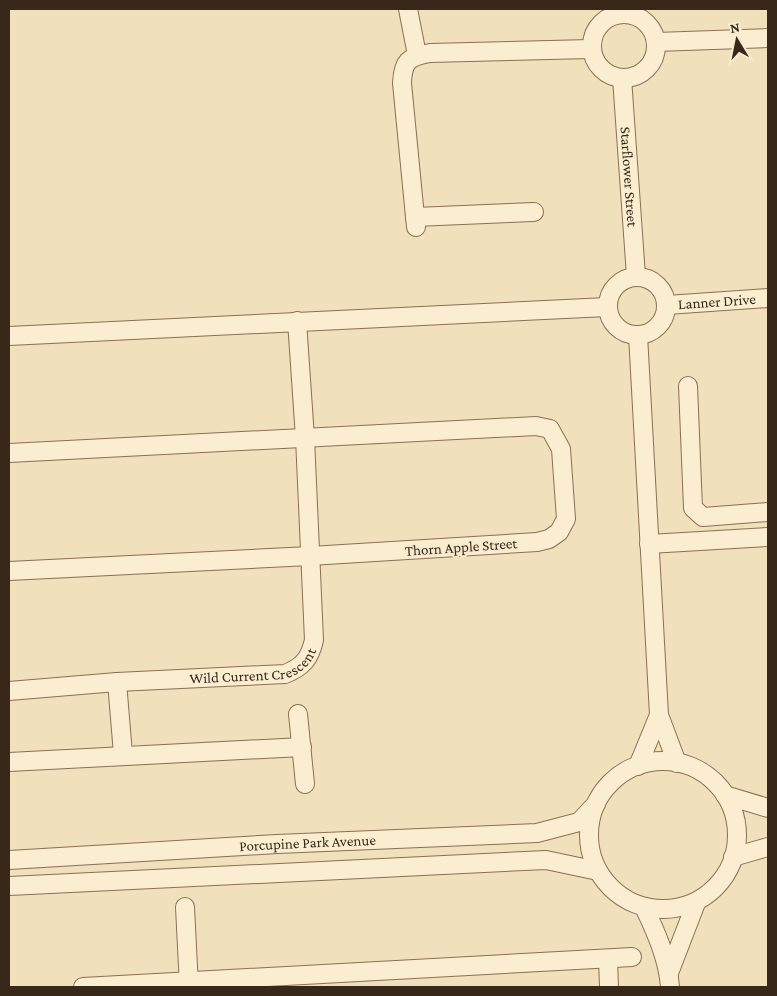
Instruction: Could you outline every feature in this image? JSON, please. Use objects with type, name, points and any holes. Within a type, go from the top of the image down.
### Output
[{"type":"street","points":[[408,9],[417,55]]},
{"type":"street","points":[[625,13],[635,15],[650,26],[656,42],[656,52],[647,68],[640,74],[622,78],[605,72],[598,66],[592,49],[592,40],[600,23],[608,18],[625,13]]},
{"type":"street","points":[[656,42],[768,38]]},
{"type":"street","points":[[534,212],[416,222],[402,83],[403,69],[407,61],[417,55],[430,53],[592,49]]},
{"type":"street","name":"Starflower Street","points":[[622,78],[636,276]]},
{"type":"street","points":[[636,276],[654,281],[665,296],[666,305],[662,322],[647,334],[638,335],[620,330],[609,316],[607,306],[608,297],[619,282],[636,276]]},
{"type":"street","name":"Lanner Drive","points":[[666,305],[768,298]]},
{"type":"street","points":[[9,336],[607,306]]},
{"type":"street","name":"Wild Current Crescent","points":[[9,691],[117,682],[285,674],[296,670],[311,655],[314,640],[306,438],[297,321]]},
{"type":"street","points":[[638,335],[659,715],[677,763]]},
{"type":"street","points":[[688,386],[693,508],[703,517],[768,512]]},
{"type":"street","name":"Thorn Apple Street","points":[[9,571],[310,556],[537,542],[549,539],[559,532],[566,519],[561,449],[550,429],[536,426],[306,438]]},
{"type":"street","points":[[9,453],[306,438]]},
{"type":"street","points":[[649,544],[768,537]]},
{"type":"street","points":[[117,682],[123,754]]},
{"type":"street","points":[[298,714],[305,784]]},
{"type":"street","points":[[638,766],[659,715]]},
{"type":"street","points":[[9,762],[123,754],[302,747]]},
{"type":"street","points":[[658,762],[677,763],[696,770],[712,780],[725,795],[734,815],[736,829],[733,857],[722,880],[696,903],[668,909],[644,906],[622,897],[608,885],[598,871],[591,855],[588,838],[590,821],[596,804],[606,788],[621,774],[638,766],[658,762]]},
{"type":"street","points":[[725,795],[768,808]]},
{"type":"street","name":"Porcupine Park Avenue","points":[[9,860],[277,844],[537,833],[580,822],[596,804]]},
{"type":"street","points":[[733,857],[768,847]]},
{"type":"street","name":"Porcupine Park Avenue","points":[[9,886],[546,860],[598,871]]},
{"type":"street","points":[[670,980],[696,903]]},
{"type":"street","points":[[644,906],[670,980]]},
{"type":"street","points":[[185,907],[189,984]]},
{"type":"street","points":[[83,987],[291,982],[632,957]]},
{"type":"street","points":[[608,959],[610,987]]}]
